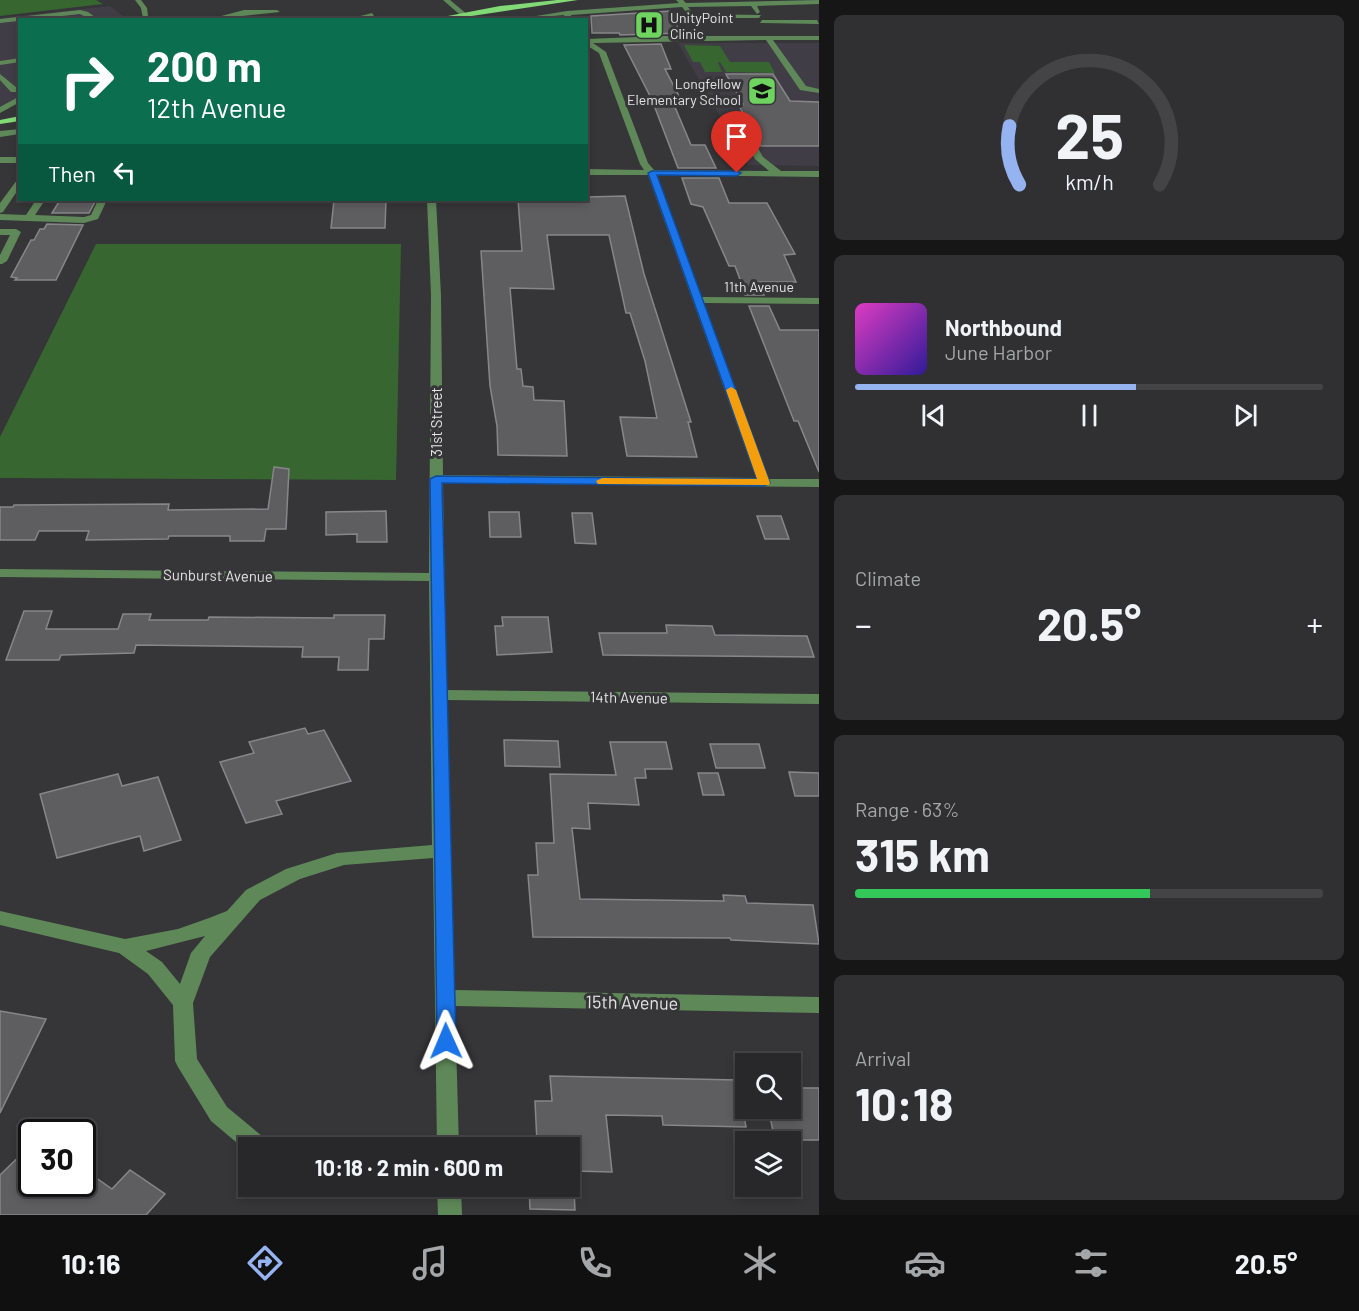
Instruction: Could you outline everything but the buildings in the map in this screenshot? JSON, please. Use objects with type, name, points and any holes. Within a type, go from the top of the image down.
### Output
[{"type":"main road","points":[[441,18],[574,0]]},
{"type":"main road","points":[[0,112],[18,111]]},
{"type":"main road","points":[[0,122],[18,118]]},
{"type":"street","points":[[138,0],[144,8],[145,17],[149,18]]},
{"type":"street","points":[[446,0],[469,18]]},
{"type":"street","points":[[541,18],[682,2],[720,4],[819,2]]},
{"type":"street","points":[[682,2],[691,16],[729,16],[817,22]]},
{"type":"street","points":[[752,2],[767,31],[819,31]]},
{"type":"street","points":[[720,4],[729,16]]},
{"type":"street","points":[[27,18],[80,12],[94,18]]},
{"type":"street","points":[[218,18],[244,12],[276,12]]},
{"type":"street","points":[[359,18],[372,15]]},
{"type":"street","points":[[0,21],[18,19]]},
{"type":"street","points":[[10,29],[18,28]]},
{"type":"street","points":[[791,31],[796,38]]},
{"type":"street","points":[[588,41],[620,38],[819,38]]},
{"type":"street","points":[[768,38],[803,88],[819,91]]},
{"type":"street","points":[[588,42],[602,52],[644,164],[652,173],[764,483]]},
{"type":"street","points":[[0,61],[18,58]]},
{"type":"street","points":[[0,76],[17,93],[9,107],[0,112]]},
{"type":"street","points":[[736,116],[759,159],[779,174]]},
{"type":"street","points":[[0,134],[18,130]]},
{"type":"street","points":[[0,160],[18,160]]},
{"type":"street","points":[[0,170],[18,170]]},
{"type":"street","points":[[588,172],[819,174]]},
{"type":"street","points":[[0,210],[18,182]]},
{"type":"street","points":[[30,216],[39,201]]},
{"type":"street","points":[[0,217],[30,216],[36,220],[84,220],[95,217],[102,201]]},
{"type":"street","name":"31st Street","points":[[431,201],[435,295],[436,577],[448,1137]]},
{"type":"street","points":[[0,232],[16,232],[1,262]]},
{"type":"street","name":"11th Avenue","points":[[698,300],[819,301]]},
{"type":"street","points":[[436,479],[819,483]]},
{"type":"street","name":"Sunburst Avenue","points":[[0,573],[436,577]]},
{"type":"street","name":"14th Avenue","points":[[439,695],[819,699]]},
{"type":"street","points":[[247,1137],[219,1114],[186,1061],[183,1003],[201,953],[253,895],[293,874],[344,858],[442,851]]},
{"type":"street","points":[[125,947],[209,928],[235,915]]},
{"type":"street","points":[[0,918],[125,947],[155,968],[183,1003]]},
{"type":"street","name":"15th Avenue","points":[[445,998],[819,1005]]},
{"type":"street","points":[[449,1197],[450,1215]]},
{"type":"shaded area","points":[[110,6],[126,18],[18,18],[18,104],[0,108],[0,18]]},
{"type":"shaded area","name":"Longfellow Elementary School","points":[[678,43],[819,43],[819,166],[748,165]]},
{"type":"green space","points":[[0,0],[96,0],[103,4],[0,16]]},
{"type":"green space","points":[[684,45],[720,46],[730,62],[769,62],[775,73],[726,72],[720,62],[718,62],[722,72],[705,72],[700,62],[693,62]]},
{"type":"green space","points":[[96,244],[401,244],[396,480],[0,478],[0,437]]},
{"type":"slow traffic","points":[[602,481],[764,483],[731,390]]},
{"type":"place","name":"UnityPoint Clinic","points":[[649,25]]},
{"type":"place","name":"Longfellow Elementary School","points":[[762,91]]},
{"type":"route","points":[[446,1041],[436,479],[764,483],[652,173],[737,173]]}]
